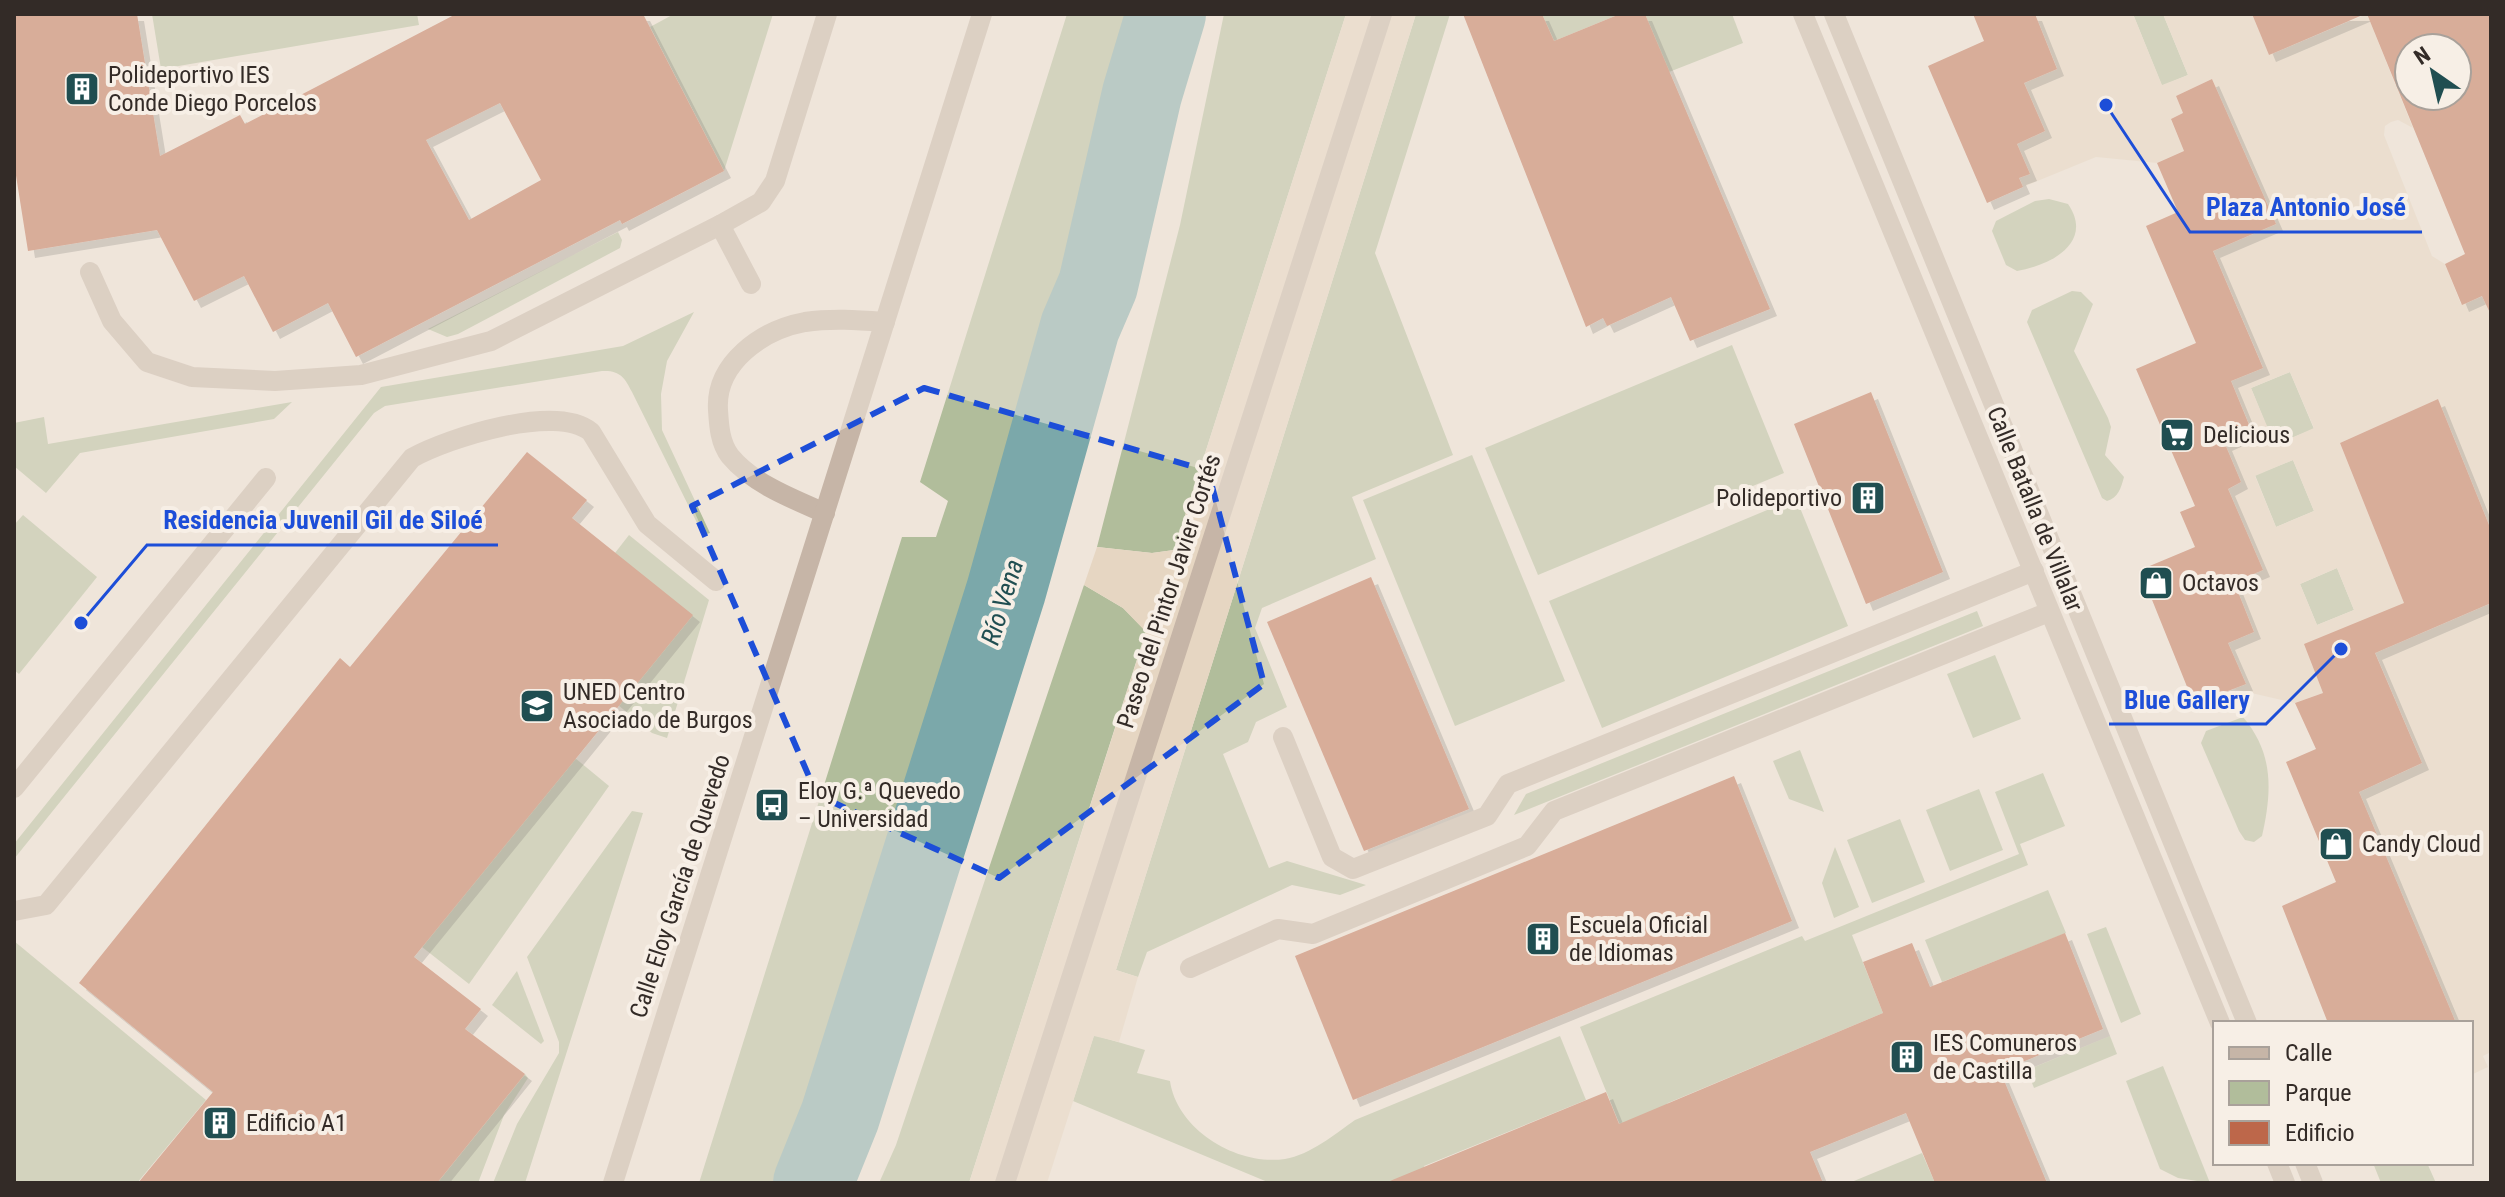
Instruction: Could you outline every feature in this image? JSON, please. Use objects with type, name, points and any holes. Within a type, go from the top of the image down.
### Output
[{"type":"street","points":[[90,272],[112,321],[147,362],[192,377],[275,381],[347,376],[491,341],[761,202],[775,181],[827,14]]},
{"type":"street","name":"Calle Eloy García de Quevedo","points":[[613,1183],[982,14]]},
{"type":"street","name":"Paseo del Pintor Javier Cortés","points":[[1005,1183],[1382,14]]},
{"type":"street","name":"Calle Batalla de Villalar","points":[[1803,14],[2219,1021]]},
{"type":"street","name":"Calle Batalla de Villalar","points":[[1834,14],[2246,1021]]},
{"type":"street","points":[[720,225],[751,284]]},
{"type":"street","points":[[825,513],[784,495],[741,468],[728,454],[720,434],[717,393],[731,362],[775,332],[803,322],[840,319],[885,322]]},
{"type":"street","points":[[14,911],[46,905],[412,458],[428,449],[455,439],[538,421],[571,422],[584,426],[591,432],[647,524],[716,581]]},
{"type":"street","points":[[14,788],[266,478]]},
{"type":"street","points":[[1283,737],[1332,857],[1353,869],[1487,816],[1508,784],[2034,571]]},
{"type":"street","points":[[1190,968],[1278,929],[1313,934],[1499,858],[1527,846],[1554,811],[2049,612]]},
{"type":"highlighted area","points":[[924,388],[1208,471],[1264,684],[999,878],[817,795],[692,506]]},
{"type":"green space","points":[[152,14],[417,14],[419,25],[161,69]]},
{"type":"green space","points":[[674,14],[773,14],[724,171],[650,27]]},
{"type":"green space","points":[[1067,14],[1154,14],[782,1183],[699,1183],[902,537],[936,537],[948,501],[920,482]]},
{"type":"green space","points":[[1224,14],[1346,14],[1174,550],[1152,553],[1097,547],[1180,225]]},
{"type":"green space","points":[[1416,14],[1450,14],[1375,253],[1453,455],[1352,497],[1376,559],[1262,608],[1255,628],[1287,707],[1256,722],[1248,742],[1223,754],[1269,868],[1287,861],[1366,885],[1340,895],[1292,885],[1147,952],[1138,977],[1116,970]]},
{"type":"green space","points":[[1542,14],[1620,14],[1554,41]]},
{"type":"green space","points":[[1645,14],[1732,14],[1743,43],[1669,72]]},
{"type":"green space","points":[[2133,14],[2163,14],[2188,75],[2162,86]]},
{"type":"green space","points":[[2049,199],[2068,204],[2075,218],[2073,240],[2055,257],[2017,271],[2006,265],[1992,231],[1996,221],[2035,201]]},
{"type":"green space","points":[[618,232],[622,240],[620,248],[458,334],[447,337],[428,329]]},
{"type":"green space","points":[[2072,291],[2081,292],[2093,304],[2074,351],[2111,427],[2105,455],[2124,477],[2116,495],[2107,501],[2102,498],[2027,322],[2032,310]]},
{"type":"green space","points":[[694,312],[667,361],[661,394],[662,430],[710,533],[703,535],[629,387],[618,374],[602,371],[385,406],[374,413],[14,859],[14,844],[381,387],[623,346]]},
{"type":"green space","points":[[1732,345],[1784,473],[1538,575],[1485,448]]},
{"type":"green space","points":[[2290,372],[2314,429],[2274,445],[2251,388]]},
{"type":"green space","points":[[292,402],[274,419],[80,453],[46,493],[14,466],[14,423],[44,417],[48,444]]},
{"type":"green space","points":[[1472,455],[1565,681],[1455,726],[1363,500]]},
{"type":"green space","points":[[2293,460],[2314,511],[2276,527],[2255,475]]},
{"type":"green space","points":[[1796,498],[1848,626],[1602,728],[1549,601]]},
{"type":"green space","points":[[23,515],[97,577],[19,674],[14,670],[14,525]]},
{"type":"green space","points":[[629,535],[709,600],[667,738],[652,733],[618,705],[615,553]]},
{"type":"green space","points":[[2337,568],[2354,610],[2317,625],[2300,584]]},
{"type":"green space","points":[[1084,585],[1123,608],[1146,631],[969,1183],[879,1183],[896,1145]]},
{"type":"green space","points":[[1977,611],[1983,626],[1514,815],[1526,794]]},
{"type":"green space","points":[[1995,655],[2021,719],[1973,738],[1947,674]]},
{"type":"green space","points":[[2243,717],[2260,745],[2268,774],[2268,804],[2262,836],[2254,842],[2245,840],[2239,831],[2201,743],[2206,731]]},
{"type":"green space","points":[[1800,750],[1824,812],[1789,799],[1773,761]]},
{"type":"green space","points":[[575,758],[609,786],[469,984],[422,947]]},
{"type":"green space","points":[[2043,773],[2065,826],[2020,844],[2028,865],[1852,935],[1883,1013],[1668,1103],[1628,1145],[1580,1027],[1802,936],[1805,941],[2019,854],[1995,792]]},
{"type":"green space","points":[[1979,789],[2003,850],[1950,871],[1926,810]]},
{"type":"green space","points":[[632,811],[643,813],[525,1183],[493,1183],[517,1124],[559,1053],[559,1042],[527,957]]},
{"type":"green space","points":[[1900,819],[1925,882],[1872,903],[1847,840]]},
{"type":"green space","points":[[1835,847],[1859,907],[1834,918],[1822,883]]},
{"type":"green space","points":[[2048,890],[2066,933],[1942,982],[1925,940]]},
{"type":"green space","points":[[2106,927],[2141,1014],[2121,1023],[2087,934]]},
{"type":"green space","points":[[14,941],[206,1100],[137,1183],[14,1183]]},
{"type":"green space","points":[[517,971],[544,1041],[541,1044],[492,1005]]},
{"type":"green space","points":[[1094,1035],[1145,1050],[1137,1073],[1170,1081],[1184,1115],[1197,1129],[1229,1150],[1267,1160],[1304,1153],[1355,1120],[1560,1036],[1586,1100],[1424,1166],[1431,1183],[1270,1183],[1073,1101]]},
{"type":"green space","points":[[2110,1036],[2117,1054],[2034,1088],[2027,1070]]},
{"type":"green space","points":[[2163,1066],[2210,1183],[2178,1178],[2160,1169],[2126,1081]]},
{"type":"green space","points":[[525,1074],[528,1078],[504,1115],[478,1183],[437,1183]]},
{"type":"green space","points":[[1922,1153],[1935,1183],[1849,1183]]},
{"type":"green space","points":[[2374,1165],[2428,1165],[2436,1183],[2381,1183]]},
{"type":"shaded area","points":[[1346,14],[1416,14],[1116,970],[1138,977],[1119,1042],[1094,1036],[1047,1183],[969,1183],[1146,632],[1123,608],[1084,585],[1097,547],[1152,553],[1174,550]]},
{"type":"shaded area","points":[[2035,14],[2133,14],[2162,85],[2188,75],[2163,14],[2252,14],[2269,55],[2367,14],[2393,78],[2393,112],[2407,112],[2413,128],[2398,120],[2385,126],[2384,135],[2432,256],[2445,264],[2461,304],[2484,296],[2491,313],[2491,530],[2438,399],[2340,443],[2417,635],[2491,603],[2491,1052],[2483,1056],[2488,1067],[2473,1074],[2473,1021],[2455,1021],[2346,784],[2377,784],[2422,763],[2362,621],[2317,639],[2310,659],[2323,693],[2295,703],[2234,689],[2229,677],[2228,643],[2254,632],[2234,582],[2228,489],[2241,482],[2225,444],[2252,431],[2231,381],[2263,367],[2209,241],[2239,240],[2275,224],[2212,79],[2176,96],[2183,113],[2171,120],[2184,151],[2157,163],[2096,157],[2023,187],[2019,178],[2029,174],[2017,144],[2045,131],[2024,83],[2057,68]],"holes":[[[2290,372],[2314,428],[2275,445],[2251,388]],[[2293,460],[2314,511],[2276,527],[2255,476]],[[2337,568],[2354,610],[2317,625],[2300,584]]]},
{"type":"building","points":[[14,14],[137,14],[160,156],[240,115],[245,124],[456,14],[643,14],[724,171],[622,224],[620,220],[356,357],[328,303],[273,332],[244,276],[194,301],[157,230],[28,251],[14,163]],"holes":[[[500,103],[541,180],[469,220],[426,140]]]},
{"type":"building","points":[[1463,14],[1542,14],[1554,41],[1620,14],[1645,14],[1770,309],[1690,341],[1671,297],[1607,326],[1603,318],[1586,327]]},
{"type":"building","points":[[1973,14],[2035,14],[2057,69],[2024,83],[2045,131],[2017,144],[2030,174],[2019,178],[2023,187],[1987,203],[1928,66],[1984,41]]},
{"type":"building","points":[[2252,14],[2365,14],[2269,55]]},
{"type":"building","points":[[2367,14],[2491,14],[2491,315],[2482,296],[2462,305],[2445,264],[2465,254],[2407,112],[2473,112],[2473,32],[2393,32],[2393,78]]},
{"type":"building","points":[[2212,79],[2276,224],[2213,251],[2263,368],[2231,381],[2252,432],[2225,444],[2241,482],[2228,489],[2263,570],[2234,582],[2254,632],[2228,643],[2246,684],[2194,704],[2140,570],[2195,547],[2180,512],[2195,506],[2136,369],[2196,343],[2146,226],[2178,212],[2157,163],[2184,151],[2171,119],[2183,113],[2176,96]]},
{"type":"building","name":"Polideportivo","points":[[1871,392],[1943,572],[1866,604],[1794,424]]},
{"type":"building","points":[[2438,399],[2491,530],[2491,603],[2375,653],[2422,763],[2359,792],[2455,1021],[2327,1021],[2282,906],[2336,882],[2286,762],[2316,749],[2295,703],[2323,693],[2304,644],[2404,603],[2340,443]]},
{"type":"building","points":[[527,452],[587,500],[572,518],[693,615],[414,957],[481,1009],[465,1029],[525,1074],[437,1183],[138,1183],[213,1092],[79,983],[340,658],[350,667]]},
{"type":"building","points":[[1371,577],[1469,809],[1364,851],[1267,622]]},
{"type":"building","name":"Escuela Oficial de Idiomas","points":[[1734,776],[1792,921],[1353,1100],[1295,956]]},
{"type":"building","name":"IES Comuneros de Castilla","points":[[2065,933],[2103,1029],[2000,1071],[2047,1183],[1935,1183],[1906,1113],[1810,1152],[1823,1183],[1385,1183],[1606,1092],[1619,1124],[1883,1013],[1863,962],[1912,943],[1930,987]]},
{"type":"waterway","name":"Río Vena","points":[[813,1183],[840,1116],[1006,591],[1080,327],[1098,285],[1142,94],[1166,14]]},
{"type":"place","name":"Polideportivo IES Conde Diego Porcelos","points":[[82,89]]},
{"type":"place","name":"Plaza Antonio José","points":[[2106,105]]},
{"type":"place","name":"Delicious","points":[[2177,435]]},
{"type":"place","name":"Polideportivo","points":[[1868,498]]},
{"type":"place","name":"Octavos","points":[[2156,583]]},
{"type":"place","name":"Residencia Juvenil Gil de Siloé","points":[[81,623]]},
{"type":"place","name":"Blue Gallery","points":[[2341,649]]},
{"type":"place","name":"UNED Centro Asociado de Burgos","points":[[537,706]]},
{"type":"place","name":"Eloy G.ª Quevedo – Universidad","points":[[772,805]]},
{"type":"place","name":"Candy Cloud","points":[[2336,844]]},
{"type":"place","name":"Escuela Oficial de Idiomas","points":[[1543,939]]},
{"type":"place","name":"IES Comuneros de Castilla","points":[[1907,1057]]},
{"type":"place","name":"Edificio A1","points":[[220,1123]]}]
